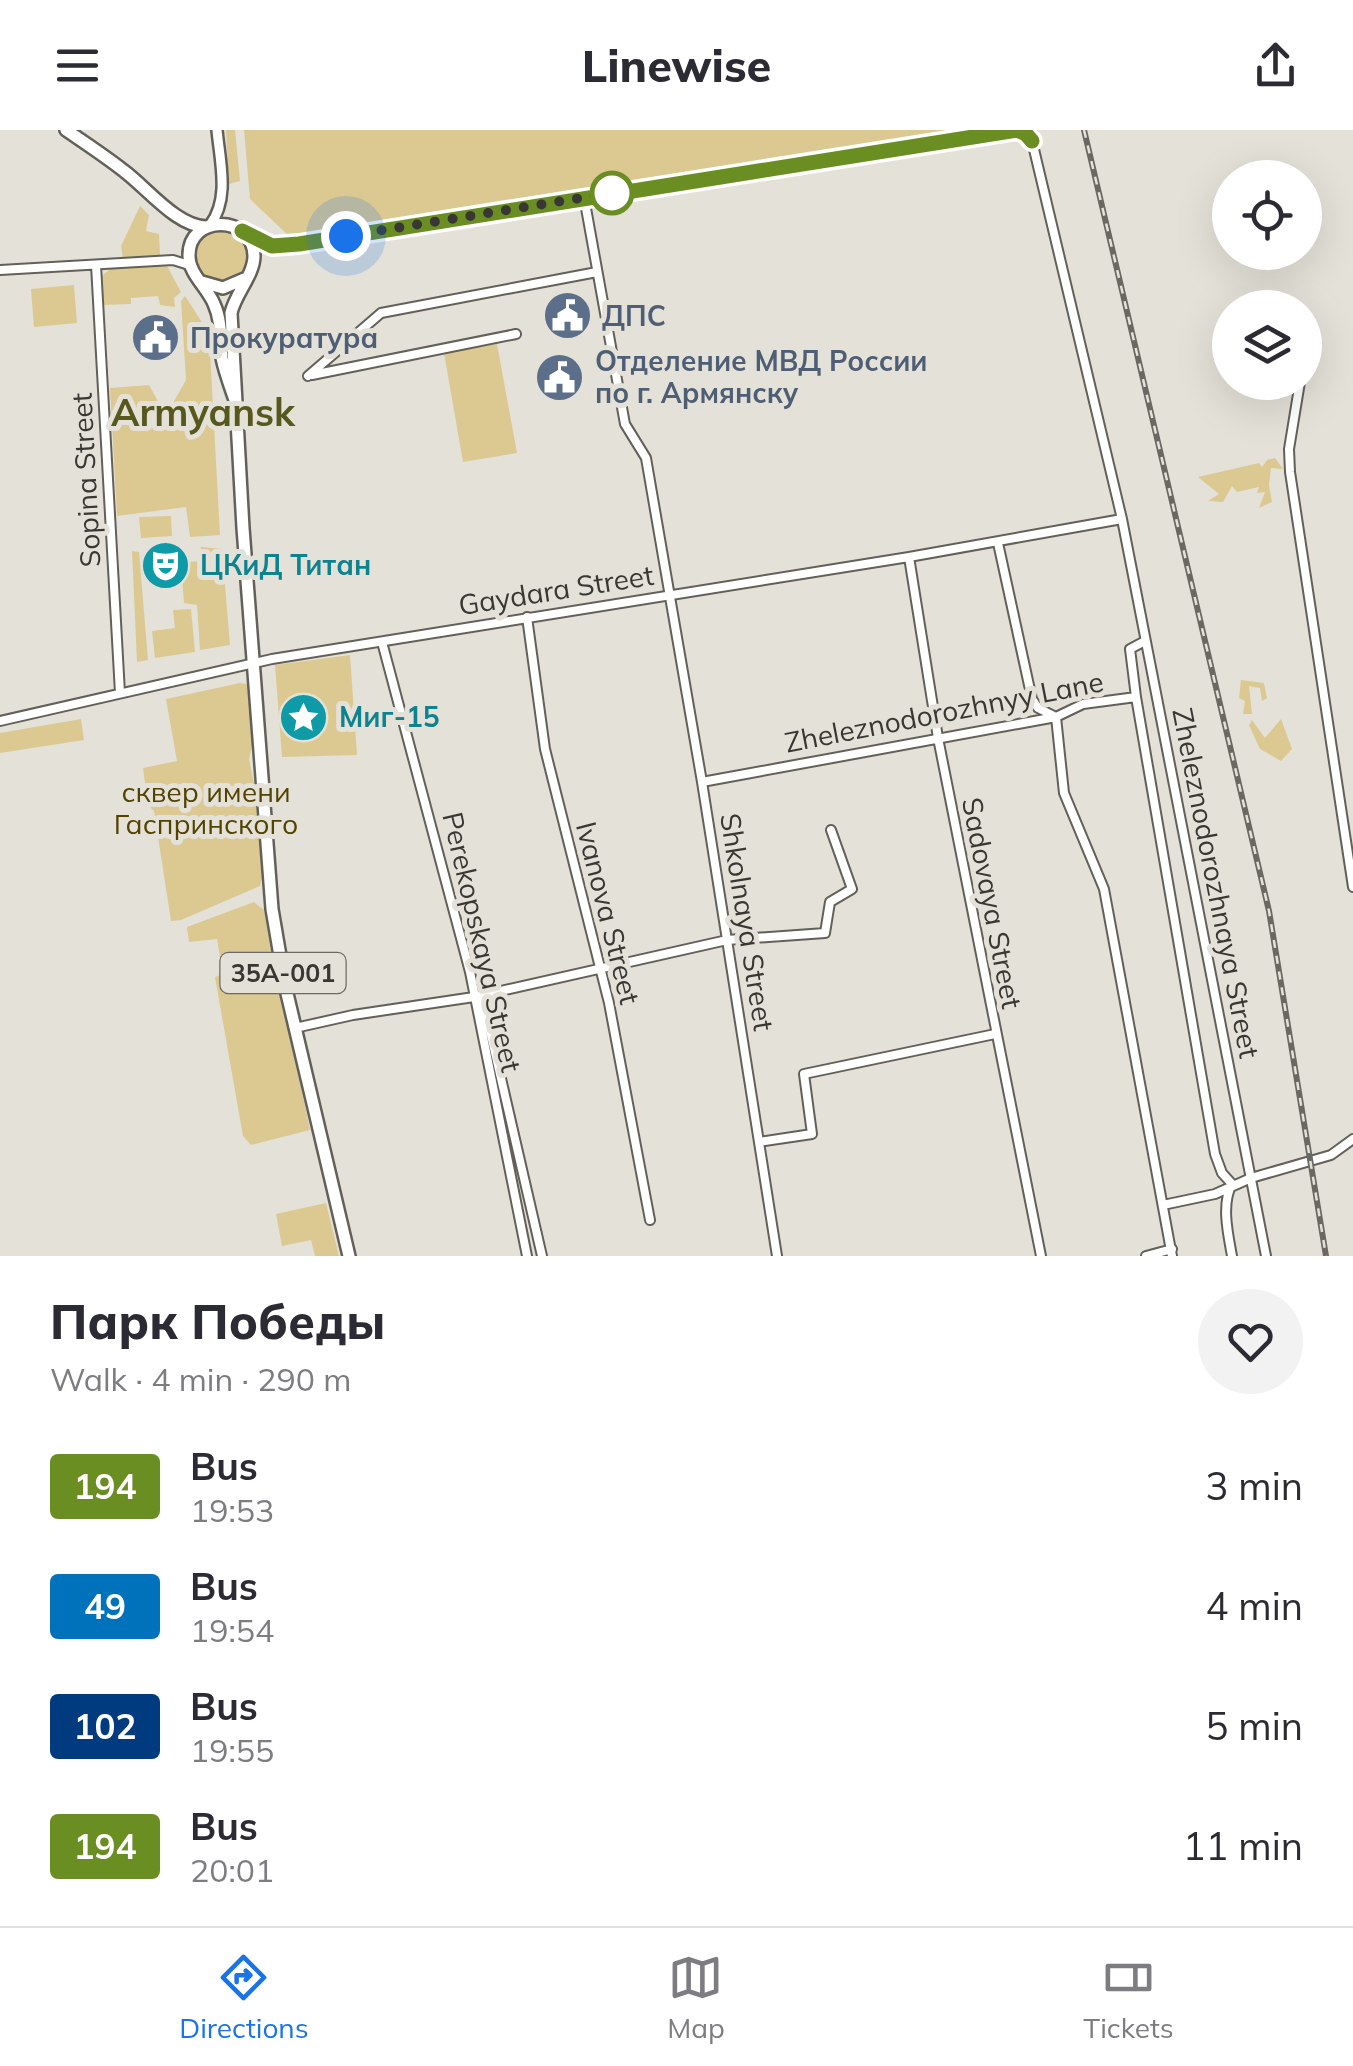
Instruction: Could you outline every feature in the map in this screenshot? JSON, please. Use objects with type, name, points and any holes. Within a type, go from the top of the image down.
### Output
[{"type":"highway","points":[[66,130],[178,216],[196,226],[238,228],[252,246],[253,263]]},
{"type":"highway","points":[[178,216],[188,232],[191,268]]},
{"type":"highway","points":[[190,246],[209,226]]},
{"type":"highway","name":"35А-001","points":[[253,263],[234,297],[231,313],[272,909],[295,1028],[349,1256]]},
{"type":"highway","name":"35А-001","points":[[191,268],[218,314],[223,362],[236,403]]},
{"type":"highway","points":[[202,282],[223,288],[244,279]]},
{"type":"main road","points":[[209,226],[218,214],[222,198],[218,130]]},
{"type":"main road","points":[[222,198],[238,228]]},
{"type":"street","name":"Zheleznodorozhnaya Street","points":[[584,197],[1017,130],[1032,141],[1122,519],[1266,1256]]},
{"type":"street","points":[[238,228],[272,246],[286,245],[584,197]]},
{"type":"street","name":"Shkolnaya Street","points":[[584,197],[625,424],[646,458],[777,1256]]},
{"type":"street","points":[[253,263],[266,252],[286,245]]},
{"type":"street","points":[[174,260],[190,246]]},
{"type":"street","points":[[0,270],[174,260],[191,268]]},
{"type":"street","name":"Sopina Street","points":[[96,265],[120,694]]},
{"type":"street","points":[[516,334],[308,376],[382,314],[597,272]]},
{"type":"street","points":[[1297,400],[1288,449],[1290,472],[1353,887]]},
{"type":"street","name":"Gaydara Street","points":[[0,721],[255,662],[909,558],[1122,519]]},
{"type":"street","points":[[998,543],[1032,699],[1038,708],[1056,717],[1064,793],[1104,890],[1172,1252],[1146,1256]]},
{"type":"street","name":"Sadovaya Street","points":[[909,558],[938,738],[1041,1256]]},
{"type":"street","name":"Ivanova Street","points":[[527,617],[545,749],[609,1002],[650,1220]]},
{"type":"street","points":[[1145,641],[1130,649],[1136,697],[1215,1154],[1222,1173],[1232,1184]]},
{"type":"street","name":"Perekopskaya Street","points":[[382,642],[478,996],[527,1256]]},
{"type":"street","name":"Zheleznodorozhnyy Lane","points":[[702,782],[1056,717],[1083,704],[1136,697]]},
{"type":"street","points":[[295,1028],[478,996],[727,940],[825,933],[830,902],[852,889],[831,830]]},
{"type":"street","points":[[478,996],[542,1256]]},
{"type":"street","points":[[758,1142],[812,1134],[804,1074],[994,1034]]},
{"type":"street","points":[[1163,1205],[1214,1194],[1250,1178],[1331,1156],[1353,1139]]},
{"type":"street","points":[[1232,1184],[1227,1217],[1232,1256]]},
{"type":"green space","points":[[226,130],[235,130],[240,181],[229,184]]},
{"type":"green space","points":[[244,130],[969,130],[293,240],[250,199]]},
{"type":"green space","points":[[140,206],[149,215],[146,231],[159,234],[160,256],[123,258],[121,246]]},
{"type":"green space","points":[[221,229],[240,237],[248,256],[240,275],[221,283],[202,275],[194,256],[202,237]]},
{"type":"green space","points":[[166,264],[181,292],[174,298],[175,307],[160,305],[158,296],[131,298],[131,304],[101,305],[100,277],[113,267]]},
{"type":"green space","points":[[74,285],[77,323],[34,327],[31,289]]},
{"type":"green space","points":[[185,296],[209,333],[220,535],[190,537],[186,507],[117,516],[110,388],[149,385],[159,403],[173,403],[186,380],[181,301]]},
{"type":"green space","points":[[497,344],[517,453],[463,462],[444,353]]},
{"type":"green space","points":[[1275,458],[1283,469],[1271,468],[1272,502],[1259,508],[1265,492],[1257,493],[1259,487],[1237,492],[1232,486],[1223,502],[1208,501],[1219,494],[1198,477],[1259,463],[1262,467]]},
{"type":"green space","points":[[171,516],[172,536],[141,538],[139,517]]},
{"type":"green space","points":[[201,547],[222,549],[230,645],[200,650],[197,605],[184,603],[181,563],[199,561]]},
{"type":"green space","points":[[132,551],[139,552],[148,660],[137,662]]},
{"type":"green space","points":[[191,609],[195,652],[155,658],[152,631],[175,628],[173,610]]},
{"type":"green space","points":[[350,655],[357,755],[282,757],[275,665]]},
{"type":"green space","points":[[1241,680],[1264,683],[1267,698],[1262,701],[1260,688],[1249,686],[1252,714],[1243,714],[1245,701],[1239,698]]},
{"type":"green space","name":"сквер имени Гаспринского","points":[[247,684],[253,741],[249,759],[256,793],[263,874],[260,886],[171,921],[154,811],[148,805],[143,768],[177,761],[166,699]]},
{"type":"green space","points":[[81,719],[84,740],[0,753],[0,733]]},
{"type":"green space","points":[[1281,719],[1292,749],[1281,761],[1260,749],[1249,725],[1252,720],[1265,738]]},
{"type":"green space","points":[[254,902],[264,910],[310,1130],[251,1145],[243,1136],[215,977],[223,974],[217,939],[189,942],[187,927]]},
{"type":"green space","points":[[326,1203],[339,1256],[315,1256],[311,1240],[282,1246],[276,1214]]},
{"type":"railway","points":[[1084,130],[1269,911],[1326,1256]]},
{"type":"bus line","name":"194","points":[[242,231],[272,246],[299,244],[1017,130],[1032,141]]},
{"type":"place","name":"ДПС","points":[[567,316]]},
{"type":"place","name":"Прокуратура","points":[[155,338]]},
{"type":"place","name":"Отделение МВД России по г. Армянску","points":[[560,377]]},
{"type":"place","name":"ЦКиД Титан","points":[[165,565]]},
{"type":"place","name":"Миг-15","points":[[304,717]]},
{"type":"district","name":"Armyansk","points":[[203,413]]},
{"type":"route","points":[[346,236],[612,193]]}]
